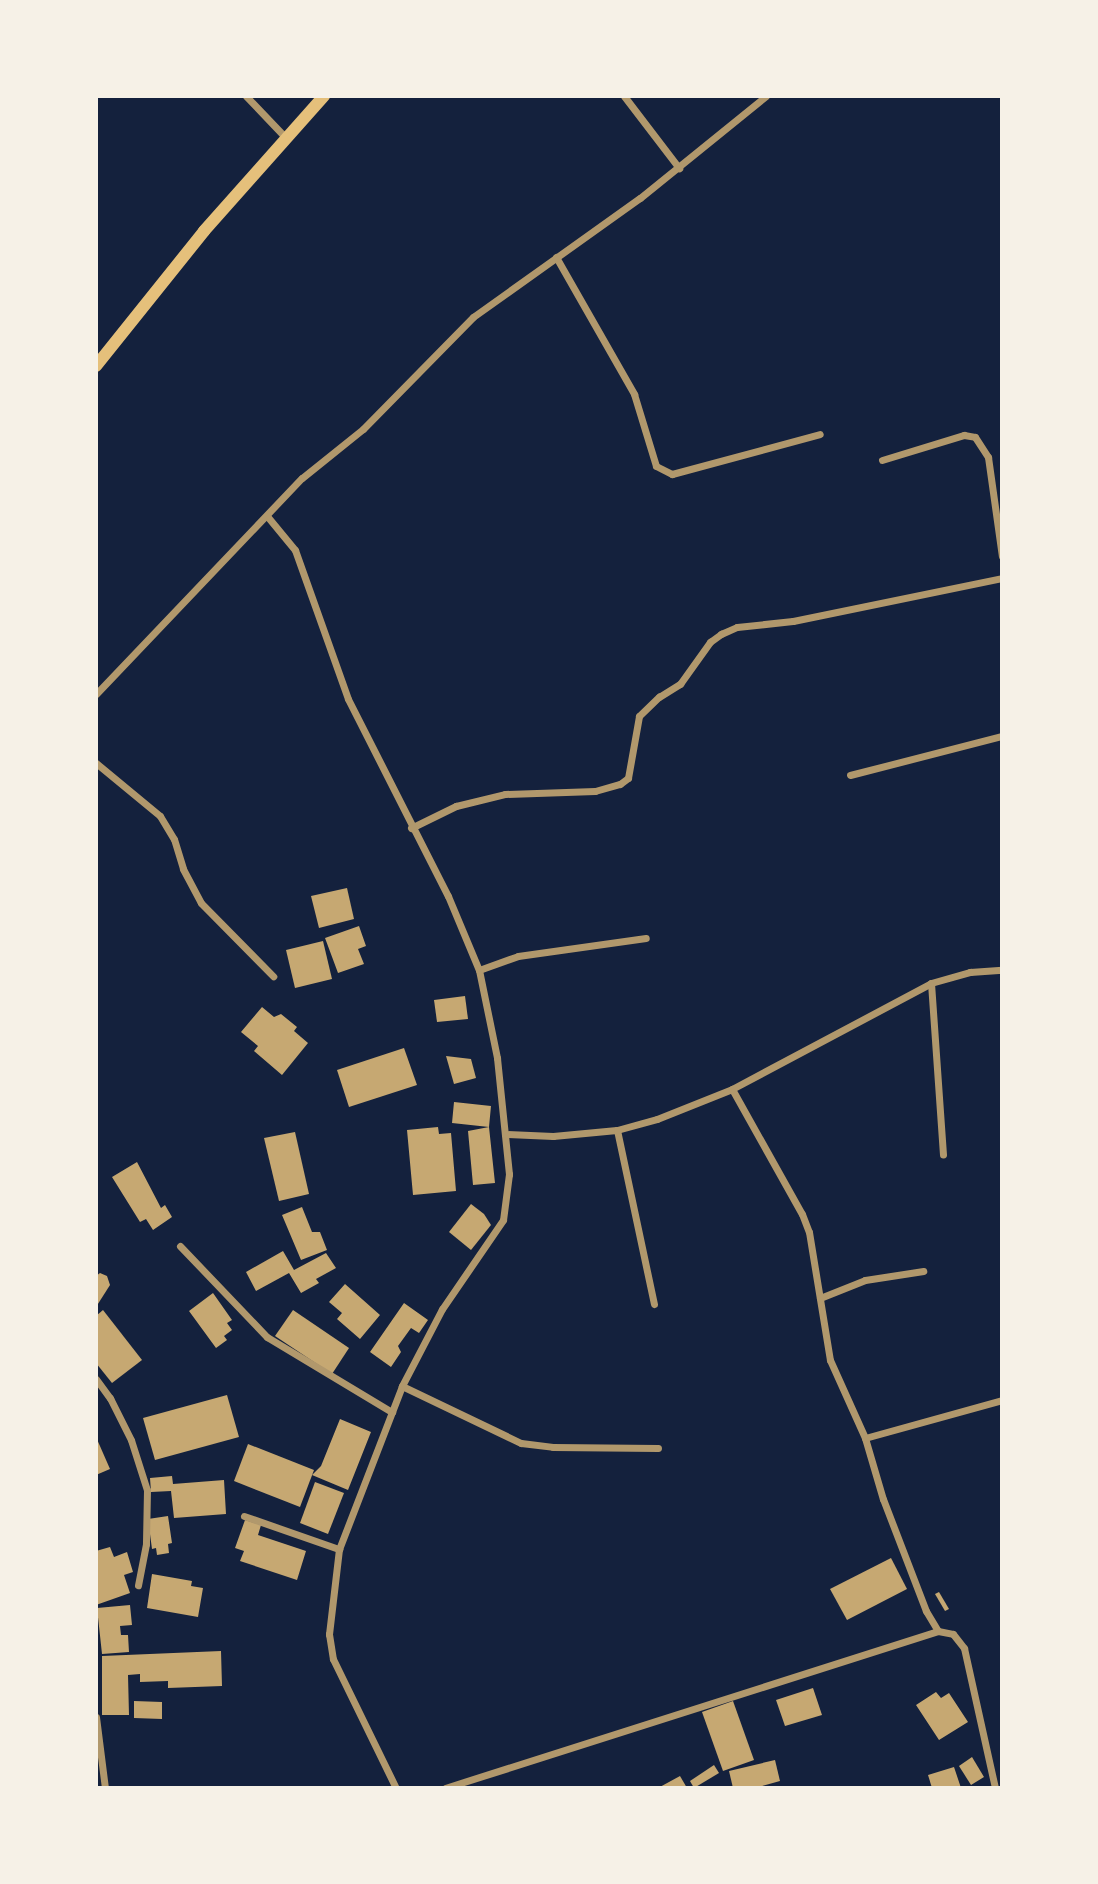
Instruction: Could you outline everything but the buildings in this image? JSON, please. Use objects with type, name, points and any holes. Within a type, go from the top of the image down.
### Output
[{"type":"main road","points":[[96,366],[204,231],[324,96]]},
{"type":"street","points":[[246,96],[286,138]]},
{"type":"street","points":[[624,96],[679,168]]},
{"type":"street","points":[[96,694],[302,478],[363,429],[473,317],[679,168],[766,96]]},
{"type":"street","points":[[556,257],[634,394],[656,466],[672,474],[820,434]]},
{"type":"street","points":[[882,460],[964,435],[975,437],[988,457],[1002,556]]},
{"type":"street","points":[[267,516],[295,550],[348,699],[411,828],[448,896],[479,970],[496,1058],[505,1134],[509,1174],[503,1220],[442,1309],[402,1386],[339,1549],[329,1634],[333,1659],[396,1788]]},
{"type":"street","points":[[411,828],[456,806],[505,794],[595,791],[620,784],[628,778],[639,716],[659,697],[680,684],[710,642],[737,627],[793,621],[1002,578]]},
{"type":"street","points":[[850,775],[1002,736]]},
{"type":"street","points":[[96,763],[160,816],[174,839],[183,869],[201,903],[272,976]]},
{"type":"street","points":[[479,970],[518,956],[646,938]]},
{"type":"street","points":[[505,1134],[553,1136],[617,1130],[657,1119],[732,1089],[931,983],[970,972],[1002,970]]},
{"type":"street","points":[[931,983],[943,1155]]},
{"type":"street","points":[[732,1089],[802,1214],[809,1233],[830,1360],[865,1438],[883,1499],[926,1611],[937,1631]]},
{"type":"street","points":[[617,1130],[654,1304]]},
{"type":"street","points":[[180,1246],[267,1337],[392,1412]]},
{"type":"street","points":[[820,1298],[865,1280],[923,1271]]},
{"type":"street","points":[[96,1379],[110,1398],[131,1440],[147,1490],[145,1544],[138,1585]]},
{"type":"street","points":[[402,1386],[521,1443],[553,1447],[658,1448]]},
{"type":"street","points":[[865,1438],[1002,1399]]},
{"type":"street","points":[[244,1516],[339,1549]]},
{"type":"street","points":[[445,1788],[937,1631],[953,1634],[964,1648],[995,1788]]},
{"type":"street","points":[[96,1717],[105,1788]]}]
